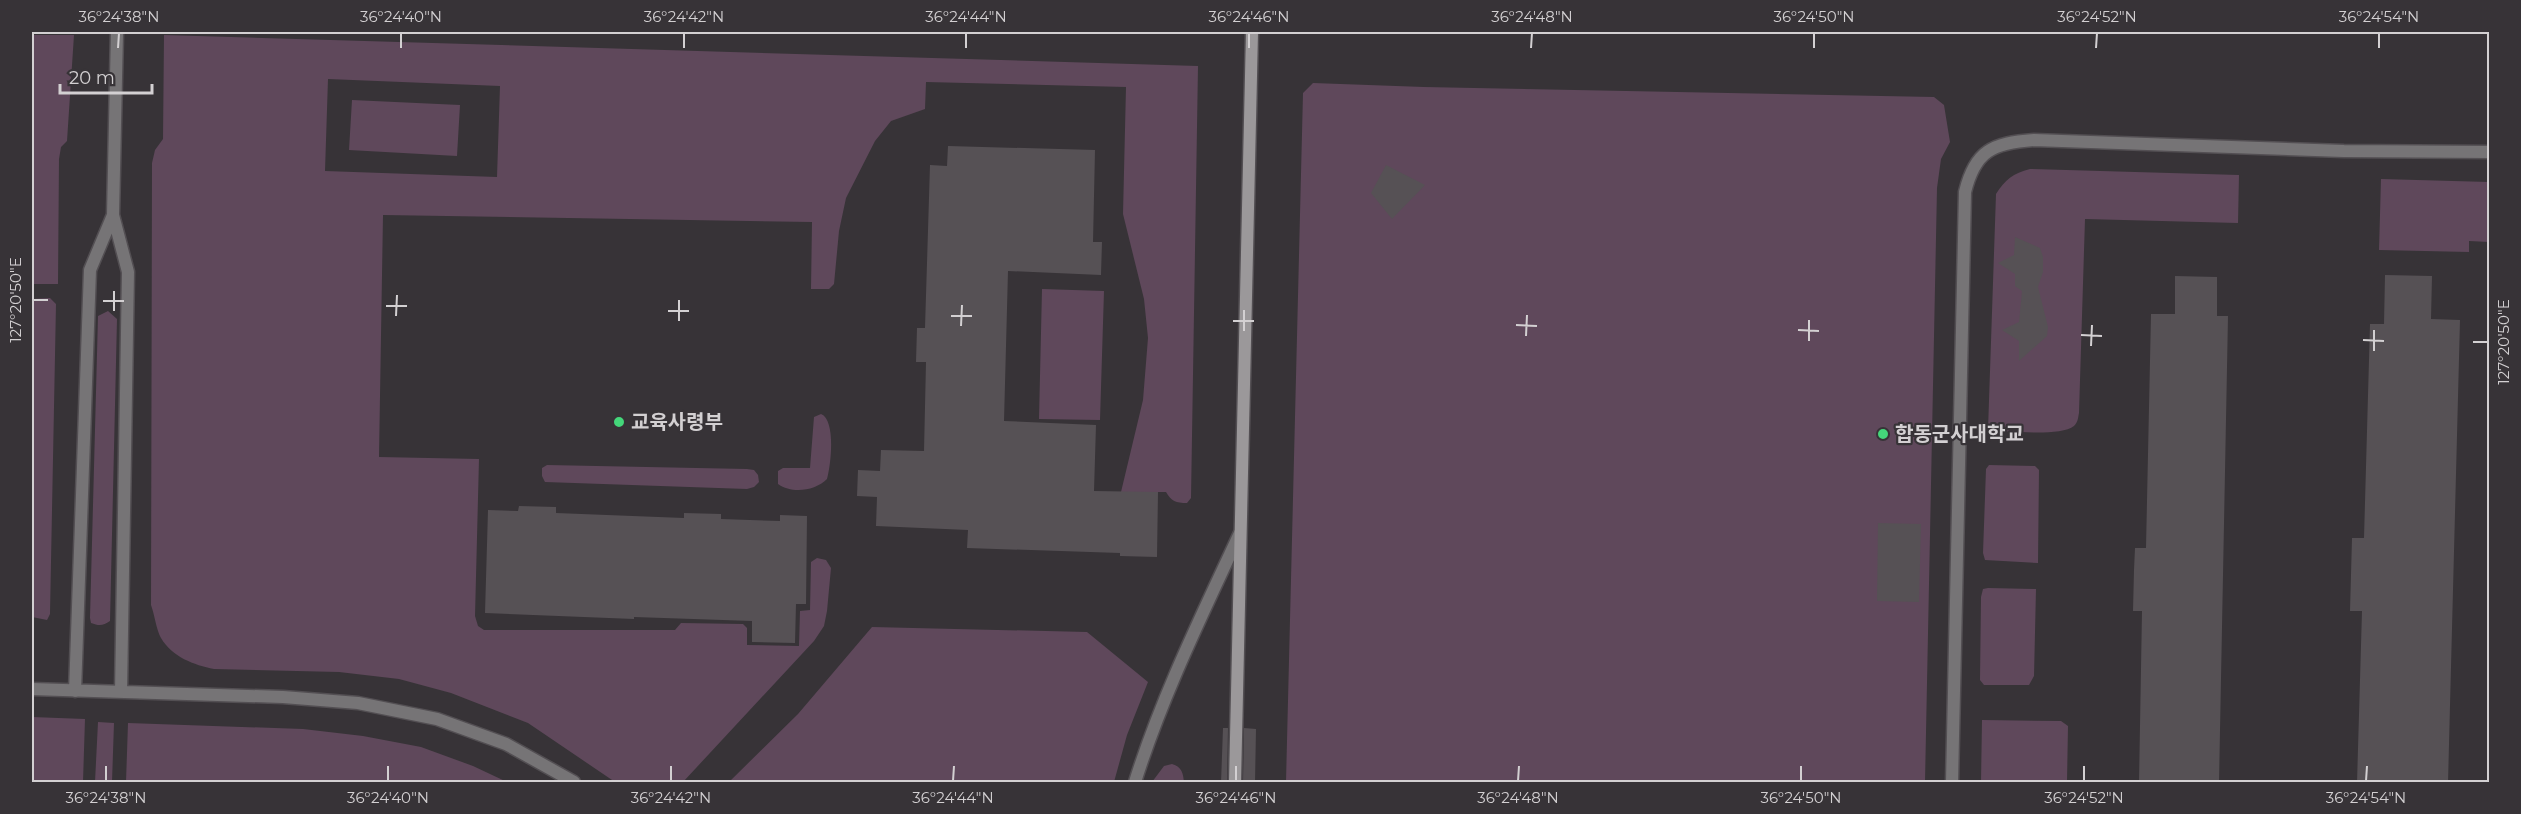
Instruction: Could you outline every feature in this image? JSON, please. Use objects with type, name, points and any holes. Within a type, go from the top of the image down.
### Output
[{"type":"street","points":[[117,32],[113,214],[128,272],[121,692]]},
{"type":"street","points":[[1234,783],[1252,32]]},
{"type":"street","points":[[1952,783],[1965,192],[1971,170],[1982,156],[1995,147],[2012,141],[2034,140],[2344,151],[2490,152]]},
{"type":"street","points":[[75,691],[90,270],[113,214]]},
{"type":"street","points":[[1135,783],[1150,735],[1173,676],[1241,531]]},
{"type":"street","points":[[32,689],[283,697],[358,703],[437,718],[506,744],[574,783]]},
{"type":"shaded area","points":[[32,35],[74,35],[67,141],[61,147],[59,159],[58,284],[32,284]]},
{"type":"shaded area","points":[[164,35],[1198,66],[1191,498],[1187,503],[1183,503],[1172,499],[1166,492],[1121,492],[1143,400],[1148,338],[1144,299],[1123,214],[1126,87],[926,82],[925,109],[891,121],[875,141],[846,198],[839,231],[834,284],[829,289],[811,289],[812,222],[383,215],[379,457],[479,459],[475,616],[478,626],[484,630],[675,630],[681,623],[743,624],[747,628],[747,645],[799,646],[800,611],[810,610],[811,562],[817,558],[826,560],[831,568],[824,626],[814,641],[683,782],[615,782],[528,723],[451,693],[399,679],[339,672],[214,669],[199,665],[177,655],[166,645],[159,634],[151,605],[152,163],[155,150],[163,139]],"holes":[[[328,79],[500,86],[497,177],[325,171]]]},
{"type":"shaded area","points":[[1313,83],[1934,97],[1944,105],[1950,142],[1941,159],[1937,188],[1925,782],[1286,782],[1303,93]]},
{"type":"shaded area","points":[[352,100],[460,105],[457,156],[349,150]]},
{"type":"shaded area","points":[[2030,169],[2239,175],[2238,223],[2085,219],[2077,421],[2074,426],[2057,431],[1988,430],[1996,194],[2010,178]]},
{"type":"shaded area","points":[[2381,179],[2489,182],[2489,242],[2469,241],[2469,252],[2379,250]]},
{"type":"shaded area","points":[[1042,289],[1104,291],[1100,420],[1039,419]]},
{"type":"shaded area","points":[[50,298],[56,304],[50,614],[47,620],[32,617],[32,299]]},
{"type":"shaded area","points":[[108,311],[117,319],[110,621],[99,625],[91,623],[90,618],[98,316]]},
{"type":"shaded area","points":[[821,414],[826,418],[831,434],[827,479],[803,490],[790,489],[778,484],[778,471],[783,468],[810,468],[814,417]]},
{"type":"shaded area","points":[[547,465],[747,469],[754,470],[759,482],[747,489],[545,482],[542,468]]},
{"type":"shaded area","points":[[1989,465],[2035,466],[2039,470],[2038,563],[1985,560],[1983,553],[1986,469]]},
{"type":"shaded area","points":[[1983,589],[2036,589],[2034,676],[2029,685],[1984,685],[1980,680],[1981,597]]},
{"type":"shaded area","points":[[872,627],[1087,632],[1148,682],[1127,735],[1114,782],[729,782],[798,714]]},
{"type":"shaded area","points":[[32,717],[85,719],[83,782],[32,782]]},
{"type":"shaded area","points":[[1982,720],[2061,721],[2068,726],[2067,782],[1981,782]]},
{"type":"shaded area","points":[[98,722],[114,723],[112,782],[95,782]]},
{"type":"shaded area","points":[[128,723],[303,729],[363,736],[421,747],[473,766],[507,782],[126,782]]},
{"type":"shaded area","points":[[1172,764],[1181,771],[1184,782],[1152,782],[1164,766]]},
{"type":"building","points":[[948,146],[1095,150],[1093,242],[1102,242],[1101,275],[1008,271],[1004,421],[1096,425],[1094,491],[1158,492],[1157,557],[1120,556],[1120,553],[967,548],[968,530],[876,526],[877,497],[857,496],[858,470],[880,471],[881,450],[924,451],[926,362],[916,362],[917,328],[925,328],[930,165],[947,166]]},
{"type":"building","points":[[1386,165],[1425,185],[1392,219],[1371,193]]},
{"type":"building","points":[[2015,237],[2040,248],[2043,257],[2043,272],[2038,287],[2048,327],[2047,336],[2019,361],[2019,341],[2002,330],[2019,322],[2022,291],[2015,286],[2015,274],[1998,263],[2014,255]]},
{"type":"building","points":[[2385,275],[2432,276],[2431,319],[2460,320],[2448,783],[2357,783],[2362,611],[2350,611],[2352,538],[2364,538],[2370,324],[2384,324]]},
{"type":"building","points":[[2175,276],[2217,277],[2217,316],[2228,316],[2219,783],[2139,783],[2142,611],[2133,611],[2134,570],[2135,548],[2146,548],[2151,314],[2175,314]]},
{"type":"building","points":[[519,506],[556,507],[556,513],[684,518],[684,513],[721,514],[721,519],[780,521],[780,515],[807,516],[806,604],[796,604],[795,643],[752,642],[752,621],[485,613],[488,510],[518,511]]},
{"type":"building","points":[[1878,523],[1921,524],[1919,602],[1877,601]]},
{"type":"building","points":[[1223,728],[1228,728],[1227,783],[1221,783]]},
{"type":"building","points":[[1244,728],[1256,729],[1255,783],[1243,783]]},
{"type":"place","name":"교육사령부","points":[[619,422]]},
{"type":"place","name":"합동군사대학교","points":[[1883,434]]}]
